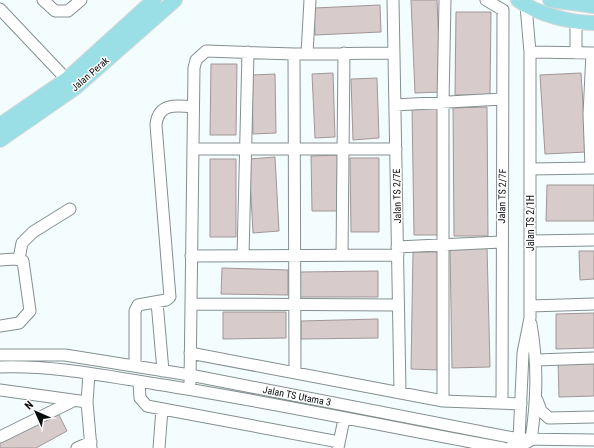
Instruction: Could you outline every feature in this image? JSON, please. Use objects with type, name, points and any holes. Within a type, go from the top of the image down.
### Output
[{"type":"main road","name":"Jalan Perak","points":[[0,125],[71,84],[154,0]]},
{"type":"main road","name":"Jalan Perak","points":[[0,140],[175,0]]},
{"type":"main road","points":[[550,0],[594,6]]},
{"type":"main road","points":[[522,3],[576,23],[594,23]]},
{"type":"street","points":[[43,0],[55,11],[68,11],[75,2]]},
{"type":"street","points":[[307,54],[310,0]]},
{"type":"street","name":"Jalan TS 2/7E","points":[[393,0],[400,392]]},
{"type":"street","points":[[443,400],[445,0]]},
{"type":"street","name":"Jalan TS 2/7F","points":[[486,0],[503,10],[501,242],[502,403]]},
{"type":"street","name":"Jalan TS 2/1H","points":[[522,3],[530,52],[530,318],[523,353],[521,404],[526,443]]},
{"type":"street","points":[[0,9],[71,84]]},
{"type":"street","points":[[576,23],[576,53]]},
{"type":"street","points":[[190,389],[193,107],[194,68],[196,60],[206,51],[294,54],[394,53]]},
{"type":"street","points":[[243,256],[248,52]]},
{"type":"street","points":[[530,52],[593,53],[591,114],[592,168],[530,169]]},
{"type":"street","points":[[342,255],[344,53]]},
{"type":"street","points":[[294,54],[293,256],[295,372]]},
{"type":"street","points":[[395,105],[502,99]]},
{"type":"street","points":[[135,366],[134,311],[138,305],[157,302],[170,297],[171,288],[159,171],[156,125],[157,116],[164,109],[177,105],[193,107]]},
{"type":"street","points":[[193,149],[396,149]]},
{"type":"street","points":[[18,260],[22,243],[33,232],[70,209]]},
{"type":"street","points":[[530,241],[594,240]]},
{"type":"street","points":[[191,256],[342,255],[398,251],[444,245],[501,242]]},
{"type":"street","points":[[0,260],[23,261],[30,311],[19,323],[0,326]]},
{"type":"street","points":[[157,302],[163,371]]},
{"type":"street","points":[[191,304],[398,305]]},
{"type":"street","points":[[530,306],[594,304]]},
{"type":"street","points":[[509,448],[526,443],[537,399],[536,357],[530,318]]},
{"type":"street","points":[[190,353],[443,400],[521,404]]},
{"type":"street","points":[[523,353],[536,357],[594,358]]},
{"type":"street","name":"Jalan TS Utama 3","points":[[0,355],[64,355],[190,375],[526,443],[594,440]]},
{"type":"street","name":"Jalan TS Utama 3","points":[[0,367],[23,366],[190,389],[503,448]]},
{"type":"street","points":[[78,448],[91,445],[87,402],[89,374]]},
{"type":"street","points":[[139,382],[140,398],[147,406],[338,445],[344,419]]},
{"type":"street","points":[[0,390],[87,402]]},
{"type":"street","points":[[537,399],[541,411],[549,418],[594,417]]},
{"type":"street","points":[[0,437],[73,401]]},
{"type":"street","points":[[159,448],[162,409]]},
{"type":"building","points":[[411,0],[437,0],[441,92],[415,93]]},
{"type":"building","points":[[380,5],[381,32],[315,35],[314,8]]},
{"type":"building","points":[[456,12],[491,12],[490,95],[455,95]]},
{"type":"building","points":[[211,64],[237,64],[236,135],[210,135]]},
{"type":"building","points":[[333,73],[335,137],[315,138],[312,74]]},
{"type":"building","points":[[581,73],[586,152],[545,154],[540,75]]},
{"type":"building","points":[[275,74],[276,133],[253,134],[252,75]]},
{"type":"building","points":[[377,78],[379,138],[353,140],[351,79]]},
{"type":"building","points":[[441,106],[443,235],[414,235],[412,107]]},
{"type":"building","points":[[487,107],[488,236],[454,236],[453,108]]},
{"type":"building","points":[[339,155],[339,211],[312,211],[311,156]]},
{"type":"building","points":[[275,157],[279,231],[253,233],[249,159]]},
{"type":"building","points":[[350,158],[379,158],[379,232],[351,232]]},
{"type":"building","points":[[210,159],[236,159],[236,237],[210,237]]},
{"type":"building","points":[[547,185],[594,185],[594,221],[546,221]]},
{"type":"building","points":[[487,246],[490,367],[452,368],[450,247]]},
{"type":"building","points":[[579,251],[594,251],[594,279],[580,280]]},
{"type":"building","points":[[413,252],[440,252],[438,370],[411,369]]},
{"type":"building","points":[[222,268],[288,270],[288,295],[221,294]]},
{"type":"building","points":[[378,271],[378,297],[299,297],[299,272]]},
{"type":"building","points":[[223,312],[286,312],[286,338],[223,339]]},
{"type":"building","points":[[594,313],[594,348],[556,349],[556,314]]},
{"type":"building","points":[[378,319],[378,338],[301,339],[301,321]]},
{"type":"building","points":[[594,359],[594,396],[559,397],[558,360]]},
{"type":"building","points":[[57,411],[67,431],[36,448],[0,448],[0,442]]}]
